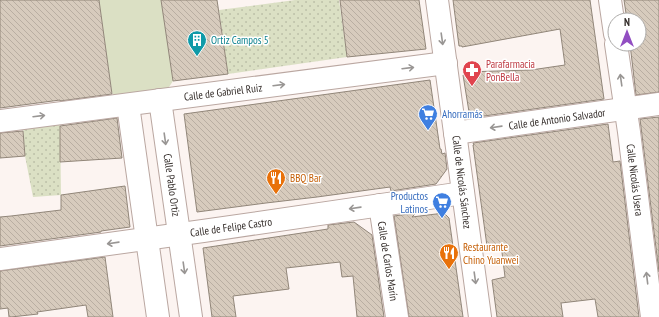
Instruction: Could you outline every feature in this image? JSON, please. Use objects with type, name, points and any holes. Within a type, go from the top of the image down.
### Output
[{"type":"street","name":"Calle de Nicolás Sánchez","points":[[437,0],[480,317]]},
{"type":"street","points":[[610,0],[612,12]]},
{"type":"street","name":"Calle Nicolás Usera","points":[[617,52],[626,109],[652,317]]},
{"type":"street","name":"Calle de Gabriel Ruiz","points":[[0,121],[446,63]]},
{"type":"street","name":"Calle Pablo Ortiz","points":[[160,100],[191,317]]},
{"type":"street","points":[[128,104],[158,317]]},
{"type":"street","name":"Calle de Antonio Salvador","points":[[456,133],[659,104]]},
{"type":"street","name":"Calle de Felipe Castro","points":[[0,259],[463,193]]},
{"type":"street","name":"Calle de Carlos Marín","points":[[380,205],[397,317]]},
{"type":"green space","points":[[99,0],[161,0],[173,81],[167,90],[115,98],[112,92]]},
{"type":"green space","points":[[295,0],[339,0],[347,57],[228,74],[219,10]]},
{"type":"green space","points":[[60,121],[61,195],[33,197],[25,156],[23,127]]},
{"type":"building","points":[[0,0],[99,0],[112,94],[0,108]]},
{"type":"building","name":"Ortiz Campos 5","points":[[161,0],[217,0],[228,74],[173,81]]},
{"type":"building","points":[[340,0],[419,0],[426,49],[347,57]]},
{"type":"building","points":[[453,0],[590,0],[604,99],[470,118],[463,75],[465,75],[465,72],[531,70],[565,65],[560,29],[462,47],[459,46]]},
{"type":"building","points":[[624,0],[659,0],[659,92],[636,95],[631,52],[647,52],[647,12],[626,12]]},
{"type":"building","points":[[430,80],[440,149],[442,154],[445,153],[447,169],[436,184],[391,191],[390,187],[197,212],[184,114]]},
{"type":"building","points":[[659,117],[659,272],[640,119]]},
{"type":"building","points":[[117,118],[122,158],[60,162],[60,126]]},
{"type":"building","points":[[608,124],[613,162],[620,161],[639,317],[598,317],[595,299],[561,303],[563,317],[497,317],[492,280],[505,277],[501,244],[487,246],[473,143]]},
{"type":"building","points":[[23,131],[25,156],[0,158],[0,133]]},
{"type":"building","points":[[125,186],[130,227],[0,246],[0,217],[61,210],[61,195]]},
{"type":"building","points":[[416,213],[412,217],[444,213],[449,218],[463,317],[409,317],[394,216]]},
{"type":"building","points":[[354,222],[372,235],[384,317],[357,317],[353,276],[342,277],[340,262],[286,268],[289,289],[233,296],[236,317],[212,317],[203,248],[328,229],[328,225]]},
{"type":"building","points":[[105,257],[113,317],[88,317],[86,305],[37,312],[38,314],[11,317],[9,317],[8,308],[0,309],[0,271]]},
{"type":"place","name":"Ortiz Campos 5","points":[[197,57]]},
{"type":"place","name":"Parafarmacia PonBella","points":[[472,87]]},
{"type":"place","name":"Ahorramás","points":[[428,131]]},
{"type":"place","name":"BBQ Bar","points":[[276,195]]},
{"type":"place","name":"Productos Latinos","points":[[442,219]]},
{"type":"place","name":"Restaurante Chino Yuanwei","points":[[449,270]]}]
